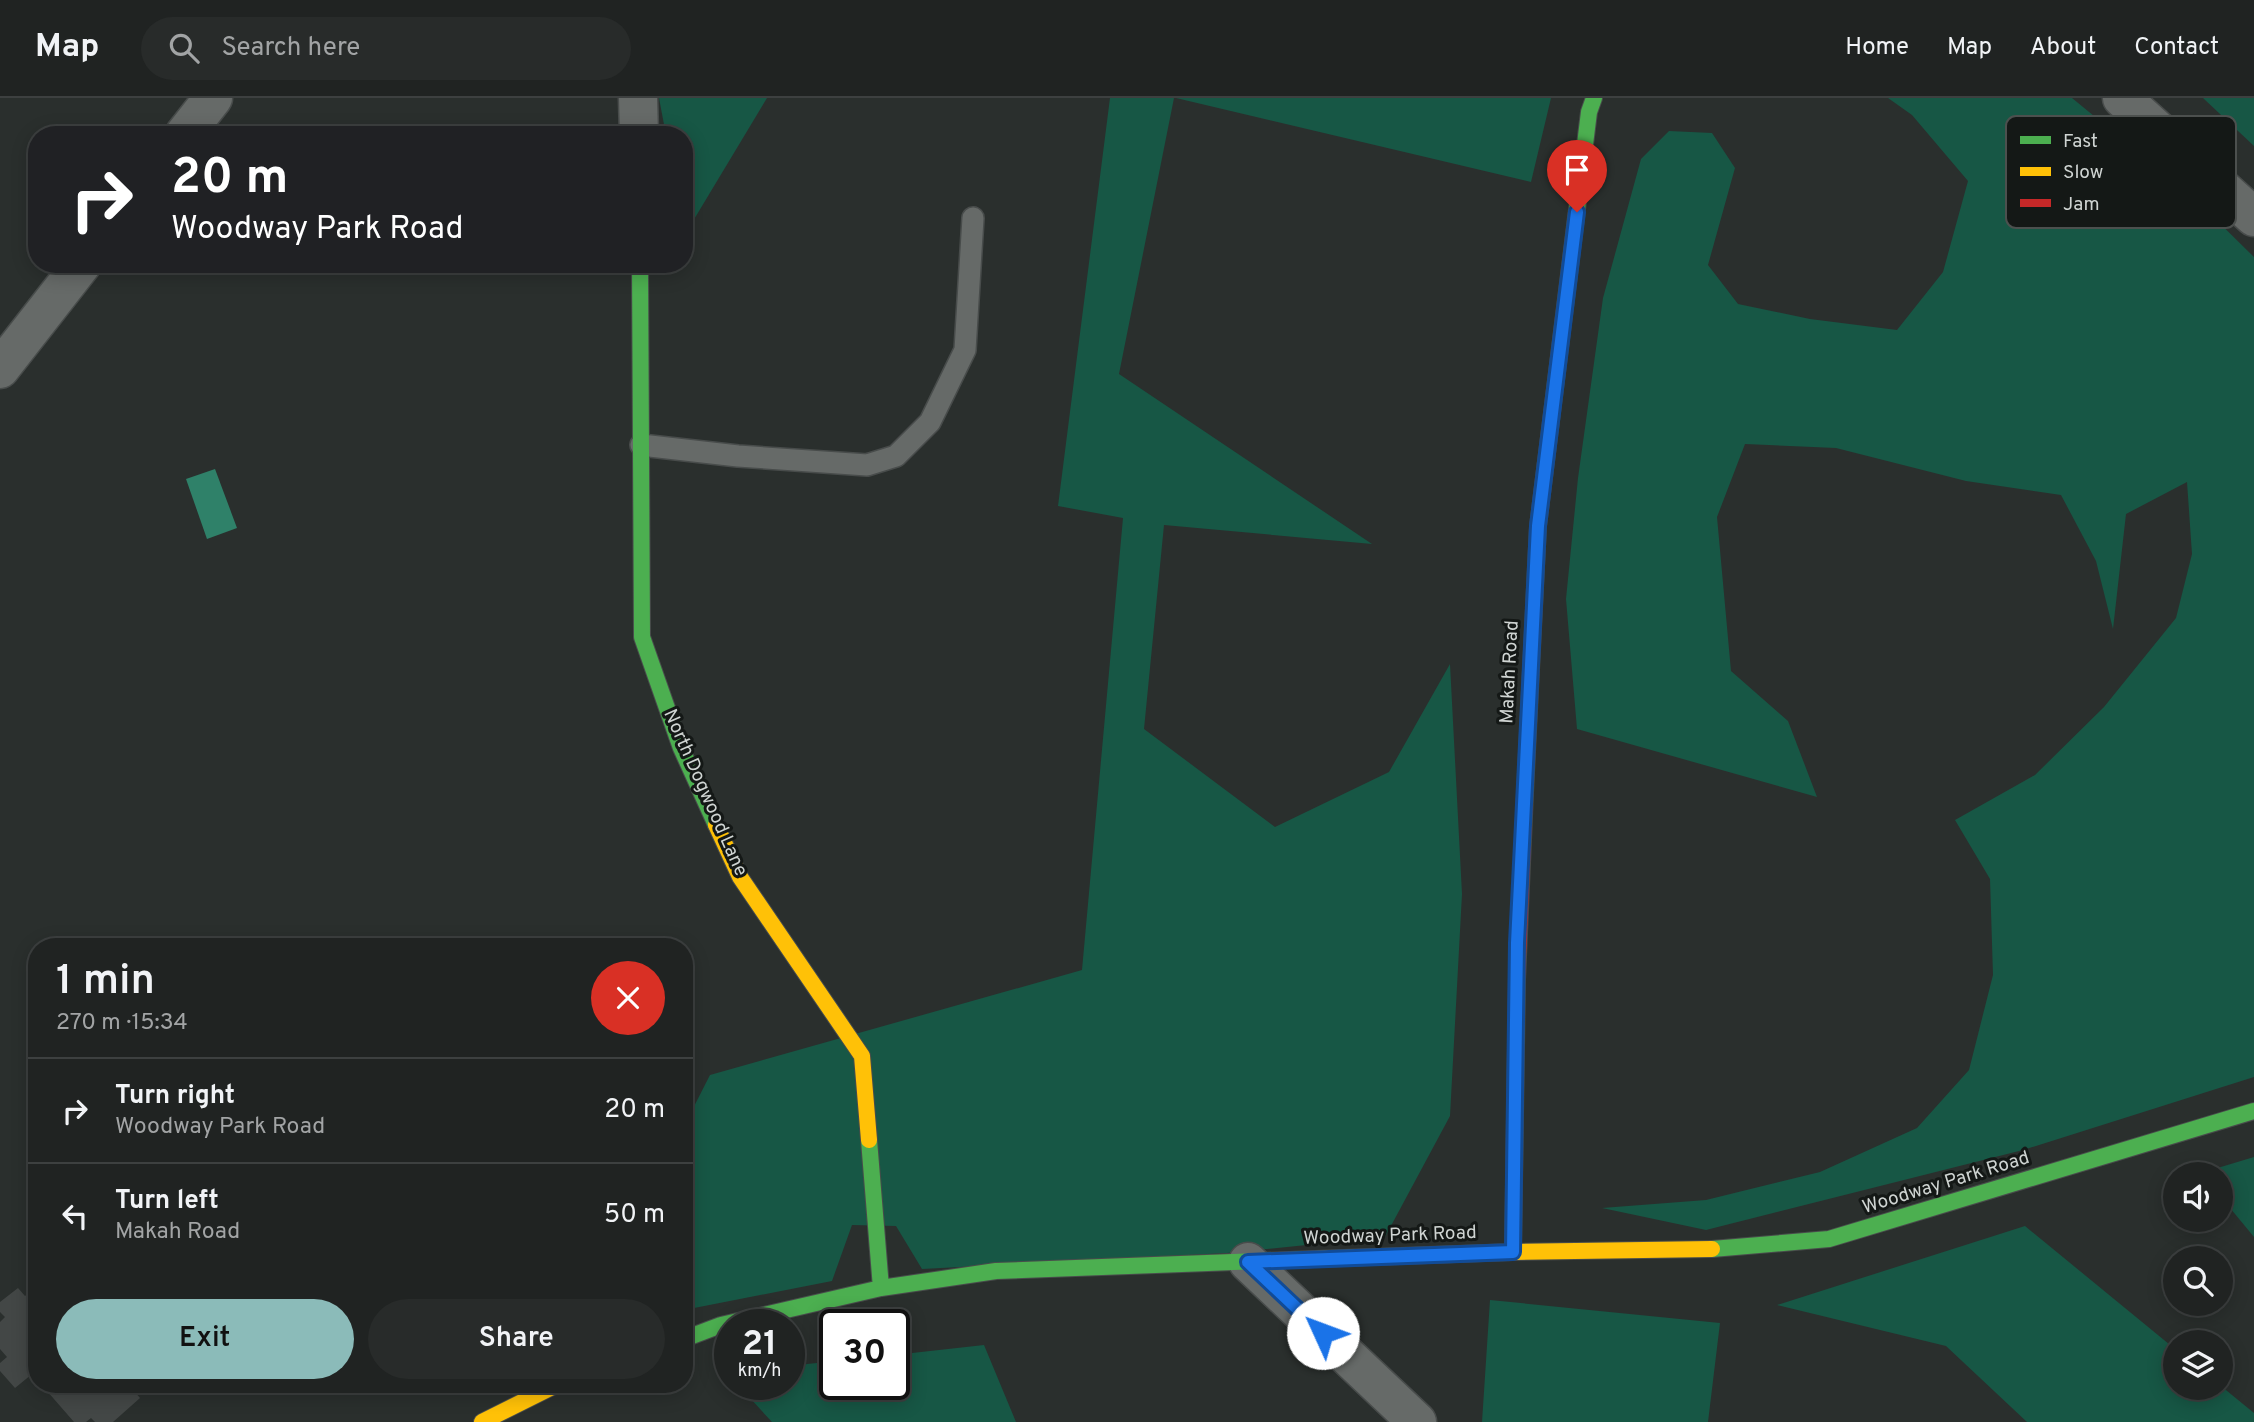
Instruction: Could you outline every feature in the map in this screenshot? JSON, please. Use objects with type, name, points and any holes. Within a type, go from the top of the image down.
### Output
[{"type":"street","points":[[191,126],[213,98]]},
{"type":"street","points":[[638,98],[639,126]]},
{"type":"street","name":"Makah Road","points":[[1513,1252],[1517,943],[1538,526],[1589,112],[1594,98]]},
{"type":"street","points":[[2122,98],[2142,116]]},
{"type":"street","points":[[2236,201],[2254,217]]},
{"type":"street","points":[[0,369],[75,273]]},
{"type":"street","name":"North Dogwood Lane","points":[[639,273],[642,637],[681,748],[740,877],[862,1056],[881,1288]]},
{"type":"street","name":"Woodway Park Road","points":[[693,1336],[721,1325],[881,1288],[996,1271],[1513,1252],[1693,1251],[1829,1239],[2254,1111]]},
{"type":"street","points":[[1248,1262],[1418,1422]]},
{"type":"street","points":[[482,1422],[540,1393]]},
{"type":"lane","points":[[641,445],[867,466],[895,456],[930,422],[965,350],[973,218]]},
{"type":"shaded area","points":[[659,98],[767,98],[693,221],[693,126],[664,126]]},
{"type":"shaded area","points":[[1110,98],[1174,98],[1119,374],[1372,544],[1164,525],[1144,729],[1275,827],[1389,772],[1450,664],[1462,894],[1450,1116],[1385,1237],[1227,1253],[922,1269],[896,1226],[852,1225],[832,1281],[693,1308],[693,1108],[710,1075],[1082,970],[1123,518],[1058,506]]},
{"type":"shaded area","points":[[1176,98],[1551,98],[1531,182]]},
{"type":"shaded area","points":[[1888,98],[2072,98],[2094,116],[2006,116],[2006,228],[2225,228],[2254,257],[2254,1077],[2023,1150],[1706,1230],[1602,1208],[1706,1200],[1820,1172],[1917,1128],[1969,1070],[1993,975],[1990,879],[1955,820],[2035,775],[2104,707],[2176,618],[2192,554],[2187,482],[2126,514],[2113,629],[2096,561],[2061,495],[1966,481],[1836,448],[1745,444],[1717,517],[1731,671],[1788,721],[1817,797],[1577,729],[1566,599],[1578,478],[1603,298],[1641,159],[1669,131],[1712,133],[1735,168],[1708,265],[1738,304],[1810,319],[1897,330],[1943,272],[1968,181],[1912,115]]},
{"type":"shaded area","points":[[2203,98],[2254,98],[2254,146],[2236,129],[2236,116],[2222,116]]},
{"type":"shaded area","points":[[215,469],[237,528],[207,539],[186,479]]},
{"type":"shaded area","points":[[2254,1157],[2254,1237],[2233,1212],[2233,1163]]},
{"type":"shaded area","points":[[2025,1226],[2163,1339],[2163,1400],[2233,1400],[2233,1396],[2254,1413],[2254,1422],[2027,1422],[1946,1346],[1777,1305]]},
{"type":"shaded area","points":[[1490,1300],[1720,1323],[1708,1422],[1482,1422]]},
{"type":"shaded area","points":[[984,1345],[1016,1422],[772,1422],[752,1400],[805,1400],[805,1364],[819,1363],[819,1400],[910,1400],[910,1353]]},
{"type":"building","points":[[18,1288],[25,1296],[28,1294],[28,1377],[15,1388],[0,1371],[0,1363],[7,1357],[0,1349],[0,1322],[5,1317],[0,1312],[0,1302]]},
{"type":"building","points":[[49,1393],[136,1393],[140,1398],[113,1422],[95,1422],[91,1418],[86,1422],[74,1422]]},
{"type":"traffic: fast","points":[[1525,793],[1538,526],[1589,112],[1594,98]]},
{"type":"traffic: fast","points":[[640,273],[642,637],[681,748],[716,825]]},
{"type":"traffic: fast","points":[[1712,1249],[1829,1239],[2254,1111]]},
{"type":"traffic: fast","points":[[869,1140],[881,1288]]},
{"type":"traffic: fast","points":[[693,1336],[721,1325],[881,1288],[996,1271],[1315,1259]]},
{"type":"traffic: slow","points":[[716,825],[740,877],[862,1056],[869,1140]]},
{"type":"traffic: slow","points":[[1513,1252],[1517,980]]},
{"type":"traffic: slow","points":[[1315,1259],[1712,1249]]},
{"type":"traffic: slow","points":[[482,1422],[540,1393]]},
{"type":"traffic: jam","points":[[1517,980],[1525,793]]},
{"type":"route","points":[[1323,1333],[1248,1262],[1513,1252],[1517,943],[1538,526],[1577,212]]}]
